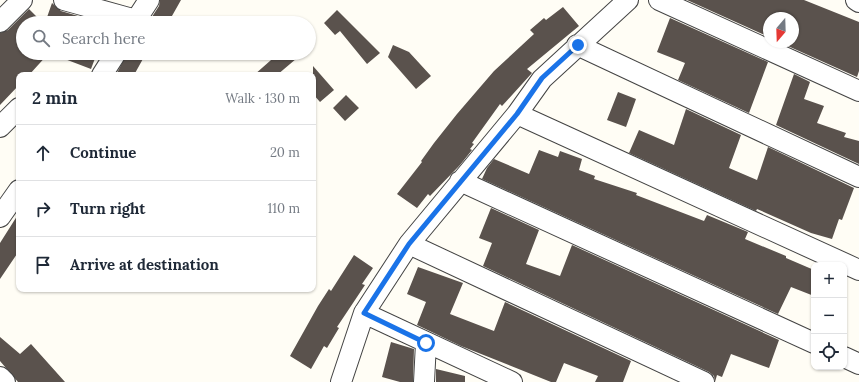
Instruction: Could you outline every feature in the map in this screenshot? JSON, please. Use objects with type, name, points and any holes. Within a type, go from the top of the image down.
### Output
[{"type":"street","points":[[0,22],[22,0]]},
{"type":"street","points":[[64,0],[116,16]]},
{"type":"street","points":[[139,16],[149,0]]},
{"type":"street","points":[[341,382],[364,313],[409,244],[517,114],[542,78],[628,0]]},
{"type":"street","points":[[659,0],[859,91]]},
{"type":"street","points":[[578,45],[859,177]]},
{"type":"street","points":[[104,72],[112,60]]},
{"type":"street","points":[[0,126],[16,111]]},
{"type":"street","points":[[517,114],[859,270]]},
{"type":"street","points":[[460,181],[811,342]]},
{"type":"street","points":[[2,210],[16,194]]},
{"type":"street","points":[[409,244],[704,382]]},
{"type":"street","points":[[364,313],[512,382]]},
{"type":"street","points":[[424,382],[426,343]]},
{"type":"street","points":[[847,358],[859,364]]},
{"type":"street","points":[[0,377],[5,382]]},
{"type":"building","points":[[160,0],[181,0],[172,16],[153,16],[159,6]]},
{"type":"building","points":[[687,0],[804,0],[859,22],[859,71],[857,77],[792,48],[799,48],[799,12],[763,12],[763,34]]},
{"type":"building","points":[[52,3],[61,11],[78,16],[47,16]]},
{"type":"building","points":[[563,7],[579,26],[527,69],[532,73],[502,106],[500,104],[472,143],[474,144],[470,149],[472,150],[460,165],[430,196],[428,194],[417,208],[397,194],[457,114],[494,71],[534,34],[530,30],[544,18],[546,20]]},
{"type":"building","points":[[29,9],[36,16],[22,16]]},
{"type":"building","points":[[337,10],[380,53],[367,64],[340,31],[335,35],[324,23]]},
{"type":"building","points":[[670,18],[768,62],[749,113],[678,80],[685,63],[657,52]]},
{"type":"building","points":[[16,22],[16,60],[43,60],[32,72],[16,72],[16,88],[0,105],[0,33],[8,30]]},
{"type":"building","points":[[393,45],[409,52],[431,76],[416,89],[388,57]]},
{"type":"building","points":[[67,60],[94,60],[91,69]]},
{"type":"building","points":[[124,60],[142,60],[136,72],[118,72]]},
{"type":"building","points":[[271,60],[295,60],[281,72],[257,72]]},
{"type":"building","points":[[313,66],[334,90],[320,102],[316,97],[316,72],[313,72]]},
{"type":"building","points":[[794,74],[810,82],[804,99],[824,106],[817,123],[846,133],[844,137],[859,141],[859,164],[776,125]]},
{"type":"building","points":[[618,92],[636,99],[626,127],[607,120]]},
{"type":"building","points":[[346,95],[359,108],[345,121],[333,108]]},
{"type":"building","points":[[686,109],[741,135],[729,168],[757,180],[768,147],[854,188],[842,220],[839,219],[832,239],[811,233],[757,209],[756,211],[629,153],[639,130],[674,145]]},
{"type":"building","points":[[539,150],[558,157],[560,151],[582,159],[579,170],[595,176],[594,179],[637,193],[636,195],[704,221],[707,215],[748,232],[745,239],[786,256],[786,258],[811,269],[811,295],[791,287],[778,314],[482,179],[487,168],[494,159],[529,174]]},
{"type":"building","points":[[491,208],[539,230],[526,264],[560,276],[572,245],[779,340],[769,368],[731,354],[722,377],[717,375],[715,382],[714,376],[709,372],[483,266],[492,243],[479,238]]},
{"type":"building","points":[[16,218],[16,255],[0,279],[0,243]]},
{"type":"building","points":[[354,255],[373,268],[362,284],[365,285],[337,327],[339,328],[327,348],[324,346],[311,369],[290,356],[318,306],[329,289],[331,291]]},
{"type":"building","points":[[418,267],[463,283],[450,314],[494,331],[505,302],[631,361],[623,382],[595,382],[598,376],[564,363],[556,382],[551,382],[461,346],[417,325],[426,302],[407,294]]},
{"type":"building","points":[[0,337],[20,354],[31,344],[65,382],[18,382],[0,361]]},
{"type":"building","points":[[391,342],[414,349],[413,382],[400,382],[382,377]]},
{"type":"building","points":[[436,369],[465,376],[465,382],[436,382]]},
{"type":"route","points":[[426,343],[364,313],[409,244],[517,114],[542,78],[578,45]]}]
